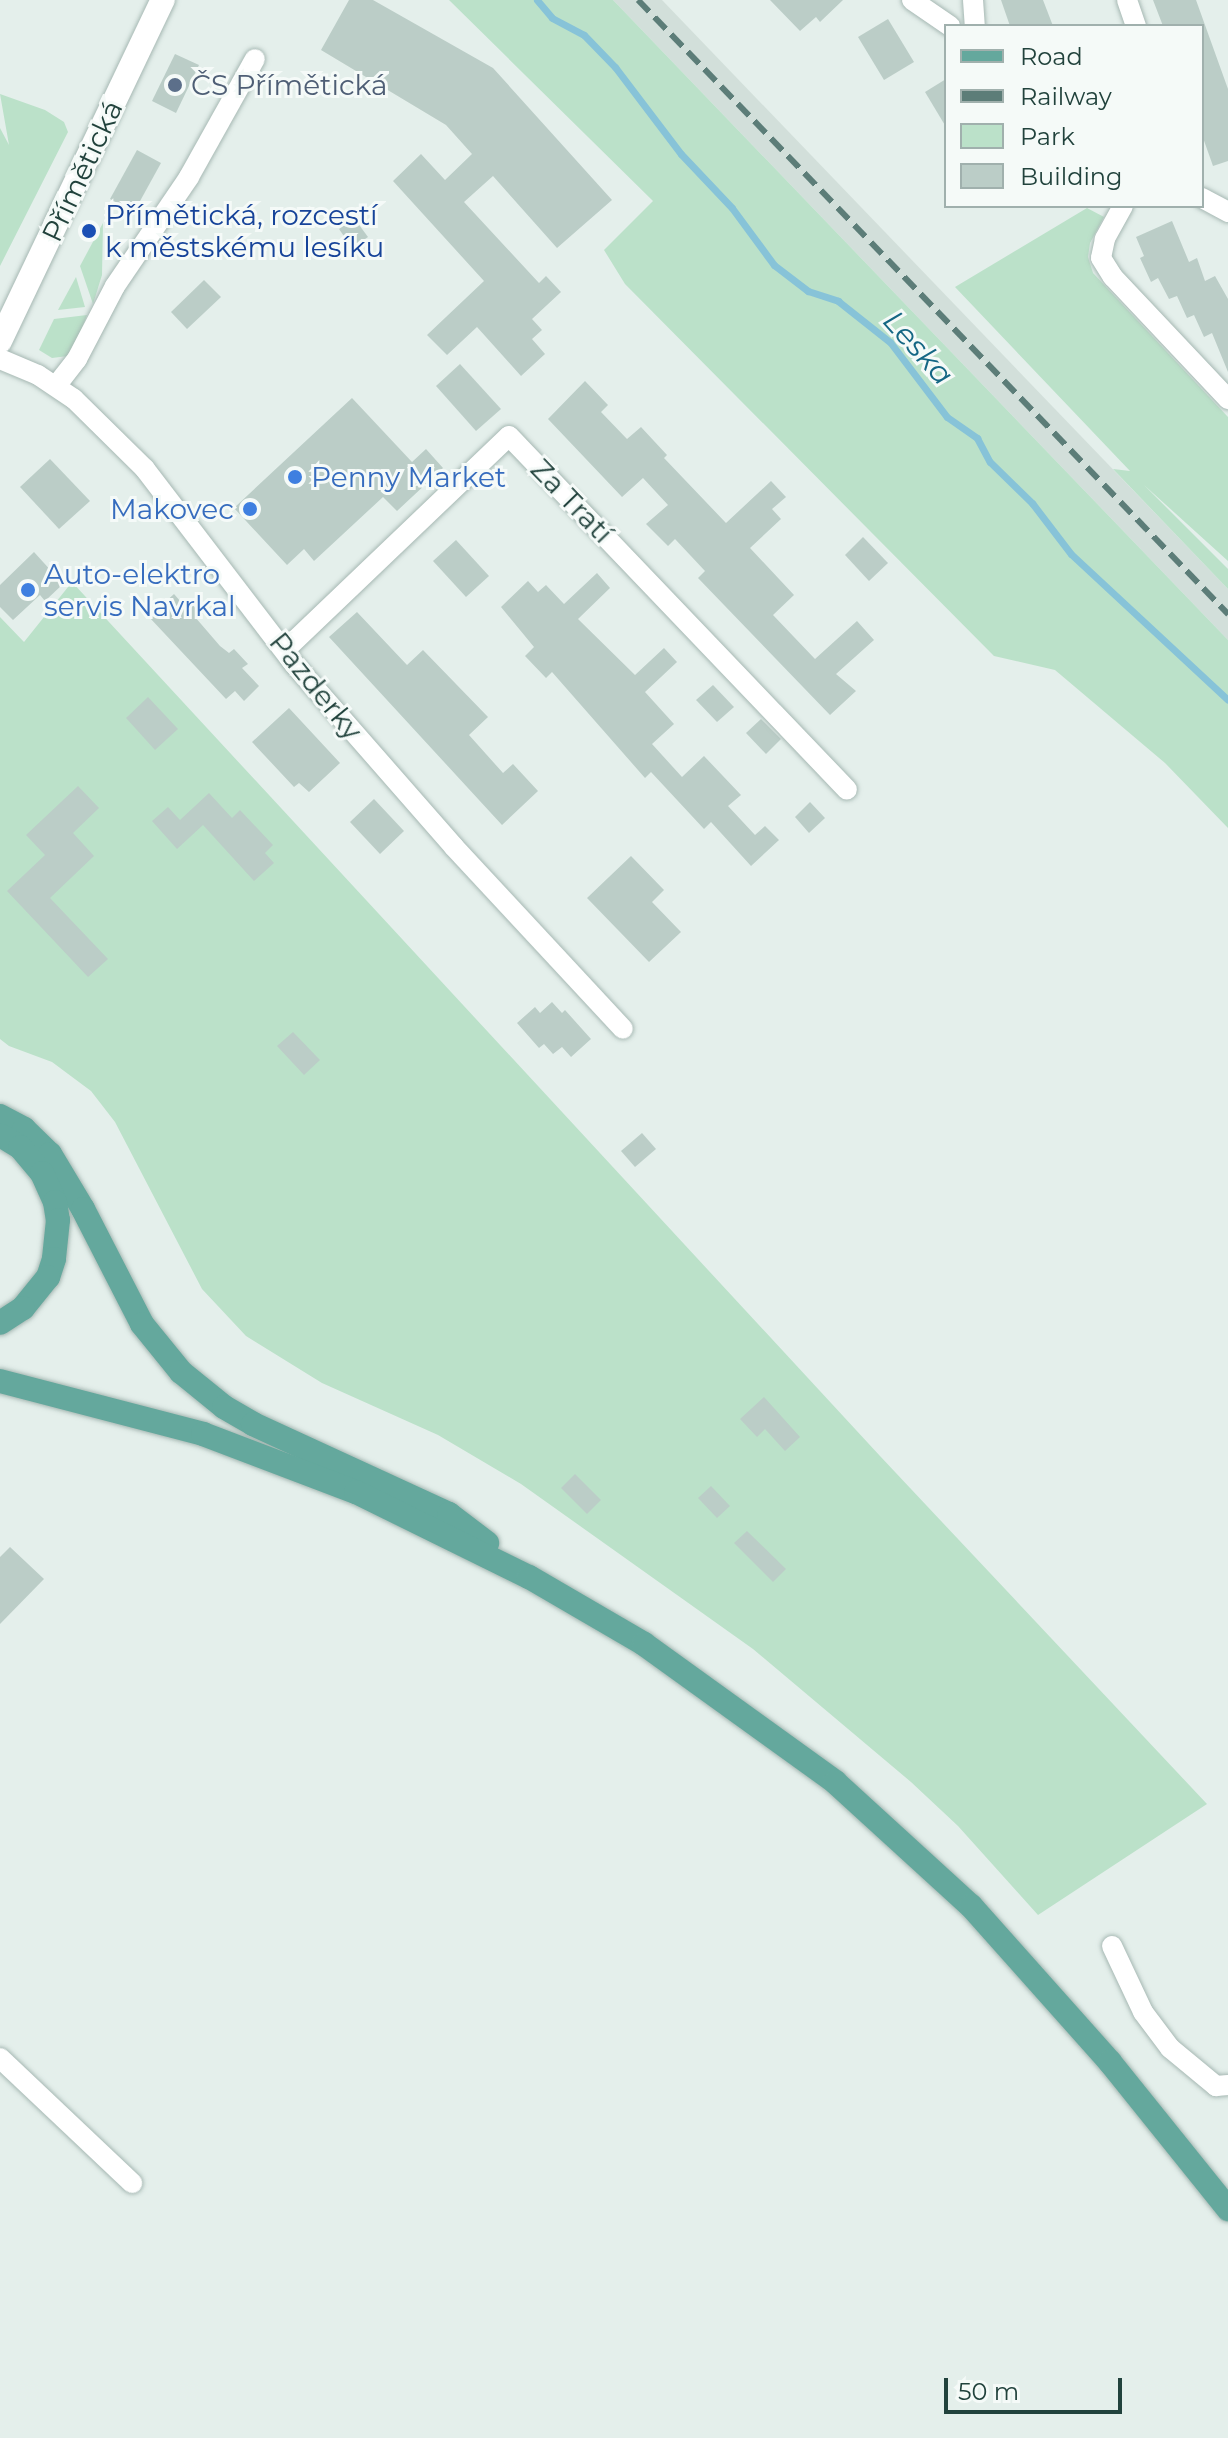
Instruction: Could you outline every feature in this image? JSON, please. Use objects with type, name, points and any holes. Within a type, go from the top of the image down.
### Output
[{"type":"main road","name":"Přímětická","points":[[0,341],[163,0]]},
{"type":"main road","points":[[0,1116],[24,1129],[50,1154],[83,1209],[142,1324],[181,1372],[224,1407],[253,1424],[449,1514],[529,1577]]},
{"type":"main road","points":[[0,1135],[20,1147],[42,1173],[55,1202],[58,1220],[54,1259],[48,1277],[23,1308],[0,1323]]},
{"type":"main road","points":[[0,1381],[130,1413],[268,1457],[423,1522],[529,1577],[644,1644],[835,1782],[971,1906],[1110,2062],[1228,2209]]},
{"type":"street","points":[[912,0],[947,24]]},
{"type":"street","points":[[973,0],[975,24]]},
{"type":"street","points":[[1127,0],[1135,24]]},
{"type":"street","points":[[56,386],[77,359],[115,286],[189,177],[255,59]]},
{"type":"street","points":[[1204,199],[1228,212]]},
{"type":"street","points":[[1122,208],[1105,239],[1101,258],[1113,277],[1228,399]]},
{"type":"street","name":"Pazderky","points":[[0,359],[56,386],[145,469],[286,649],[294,664],[454,847],[623,1029]]},
{"type":"street","name":"Za Tratí","points":[[286,649],[509,436],[847,790]]},
{"type":"street","points":[[1112,1946],[1143,2012],[1170,2048],[1216,2086],[1228,2085]]},
{"type":"street","points":[[0,2058],[132,2183]]},
{"type":"shaded area","points":[[613,0],[662,0],[1228,589],[1228,640]]},
{"type":"green space","points":[[449,0],[613,0],[1228,640],[1228,828],[1165,763],[1055,670],[994,656],[625,284],[604,250],[653,201]]},
{"type":"green space","points":[[0,94],[45,110],[64,122],[68,132],[0,266],[0,128],[9,145]]},
{"type":"green space","points":[[1087,208],[1104,217],[1090,243],[1088,257],[1093,273],[1228,417],[1228,561],[1144,485],[1228,569],[1228,589],[1113,469],[1130,471],[955,287]]},
{"type":"green space","points":[[103,223],[102,275],[93,304],[80,266]]},
{"type":"green space","points":[[76,277],[85,307],[58,310]]},
{"type":"green space","points":[[87,315],[74,350],[68,356],[52,358],[39,350],[54,319]]},
{"type":"green space","points":[[72,582],[880,1456],[1207,1804],[1038,1915],[958,1826],[911,1782],[753,1649],[521,1484],[438,1435],[322,1383],[246,1336],[202,1289],[115,1122],[91,1091],[52,1062],[9,1046],[0,1039],[0,617],[24,642]]},
{"type":"building","points":[[349,0],[373,0],[493,68],[612,200],[557,248],[493,176],[464,202],[539,283],[546,276],[561,292],[532,319],[542,330],[532,339],[545,354],[521,376],[477,327],[447,355],[427,335],[484,281],[393,181],[421,154],[445,180],[472,154],[446,125],[321,50]]},
{"type":"building","points":[[770,0],[843,0],[820,22],[816,17],[800,31]]},
{"type":"building","points":[[1001,0],[1043,0],[1052,24],[1009,24]]},
{"type":"building","points":[[1153,0],[1196,0],[1228,89],[1228,161],[1213,166],[1204,141],[1204,24],[1162,24]]},
{"type":"building","points":[[888,19],[914,62],[884,80],[858,37]]},
{"type":"building","name":"ČS Přímětická","points":[[175,54],[199,65],[176,113],[152,101]]},
{"type":"building","points":[[944,80],[944,124],[925,92]]},
{"type":"building","points":[[137,150],[161,163],[134,212],[110,199]]},
{"type":"building","points":[[354,218],[368,237],[352,248],[339,229]]},
{"type":"building","points":[[1172,221],[1189,262],[1197,258],[1205,281],[1215,276],[1228,299],[1228,372],[1212,333],[1204,337],[1194,315],[1187,318],[1177,296],[1169,299],[1158,278],[1151,282],[1140,258],[1144,256],[1136,237]]},
{"type":"building","points":[[204,280],[221,297],[187,329],[171,312]]},
{"type":"building","points":[[460,364],[501,409],[476,431],[436,386]]},
{"type":"building","points":[[585,381],[608,405],[601,412],[627,439],[641,427],[667,455],[664,458],[726,523],[771,481],[786,497],[772,509],[781,519],[750,548],[794,595],[773,615],[815,659],[857,621],[874,640],[836,674],[856,691],[830,715],[698,578],[705,571],[675,539],[668,546],[646,524],[668,505],[643,478],[622,497],[548,419]]},
{"type":"building","points":[[352,398],[412,462],[426,449],[443,468],[397,511],[383,497],[314,561],[304,549],[287,565],[234,508]]},
{"type":"building","points":[[50,459],[90,501],[59,529],[20,487]]},
{"type":"building","points":[[863,537],[888,563],[869,581],[845,555]]},
{"type":"building","points":[[456,540],[489,576],[466,597],[433,561]]},
{"type":"building","name":"Auto-elektro servis Navrkal","points":[[34,552],[63,584],[45,601],[40,595],[13,620],[0,607],[0,585]]},
{"type":"building","points":[[597,573],[610,588],[578,619],[635,675],[664,648],[677,662],[645,692],[674,724],[652,744],[682,777],[704,756],[741,795],[728,806],[755,835],[765,826],[779,840],[751,866],[711,822],[704,829],[651,772],[645,778],[552,672],[546,678],[525,656],[534,647],[501,607],[528,581],[538,592],[546,585],[564,604]]},
{"type":"building","points":[[174,594],[181,602],[186,598],[200,613],[195,617],[220,646],[229,653],[234,649],[248,664],[242,668],[259,686],[244,701],[235,691],[226,699],[149,617]]},
{"type":"building","points":[[357,612],[407,665],[423,650],[488,717],[469,735],[503,773],[513,764],[538,791],[502,825],[329,637]]},
{"type":"building","points":[[713,685],[734,707],[717,722],[696,700]]},
{"type":"building","points":[[148,697],[178,729],[155,750],[126,718]]},
{"type":"building","points":[[289,708],[340,763],[309,792],[299,783],[294,787],[252,742]]},
{"type":"building","points":[[761,719],[781,739],[766,754],[746,733]]},
{"type":"building","points":[[78,786],[99,808],[73,833],[94,856],[50,898],[108,959],[88,977],[7,891],[45,855],[26,835]]},
{"type":"building","points":[[209,793],[232,818],[240,810],[273,845],[265,853],[274,863],[254,881],[203,825],[177,849],[152,821],[168,807],[180,820]]},
{"type":"building","points":[[374,799],[404,831],[380,854],[350,822]]},
{"type":"building","points":[[810,802],[825,818],[809,833],[795,817]]},
{"type":"building","points":[[631,856],[664,890],[652,902],[681,932],[649,962],[587,898]]},
{"type":"building","points":[[552,1002],[562,1013],[565,1010],[591,1039],[571,1057],[562,1047],[553,1054],[544,1044],[539,1048],[517,1023],[535,1007],[540,1013]]},
{"type":"building","points":[[293,1032],[320,1060],[304,1075],[277,1046]]},
{"type":"building","points":[[642,1133],[656,1149],[635,1167],[621,1151]]},
{"type":"building","points":[[764,1397],[800,1437],[785,1451],[765,1429],[757,1437],[740,1419]]},
{"type":"building","points":[[575,1474],[601,1500],[587,1514],[561,1488]]},
{"type":"building","points":[[711,1486],[730,1506],[717,1518],[698,1498]]},
{"type":"building","points":[[747,1531],[786,1569],[773,1582],[734,1543]]},
{"type":"building","points":[[10,1547],[44,1579],[0,1624],[0,1557]]},
{"type":"waterway","name":"Leska","points":[[537,0],[552,18],[584,35],[615,67],[681,154],[732,208],[774,265],[808,291],[838,301],[890,342],[947,417],[977,438],[990,462],[1032,503],[1071,554],[1228,700]]},
{"type":"railway","points":[[638,0],[1228,614]]},
{"type":"place","name":"ČS Přímětická","points":[[175,85]]},
{"type":"place","name":"Přímětická, rozcestí k městskému lesíku","points":[[89,231]]},
{"type":"place","name":"Penny Market","points":[[295,477]]},
{"type":"place","name":"Makovec","points":[[250,509]]},
{"type":"place","name":"Auto-elektro servis Navrkal","points":[[28,590]]}]
